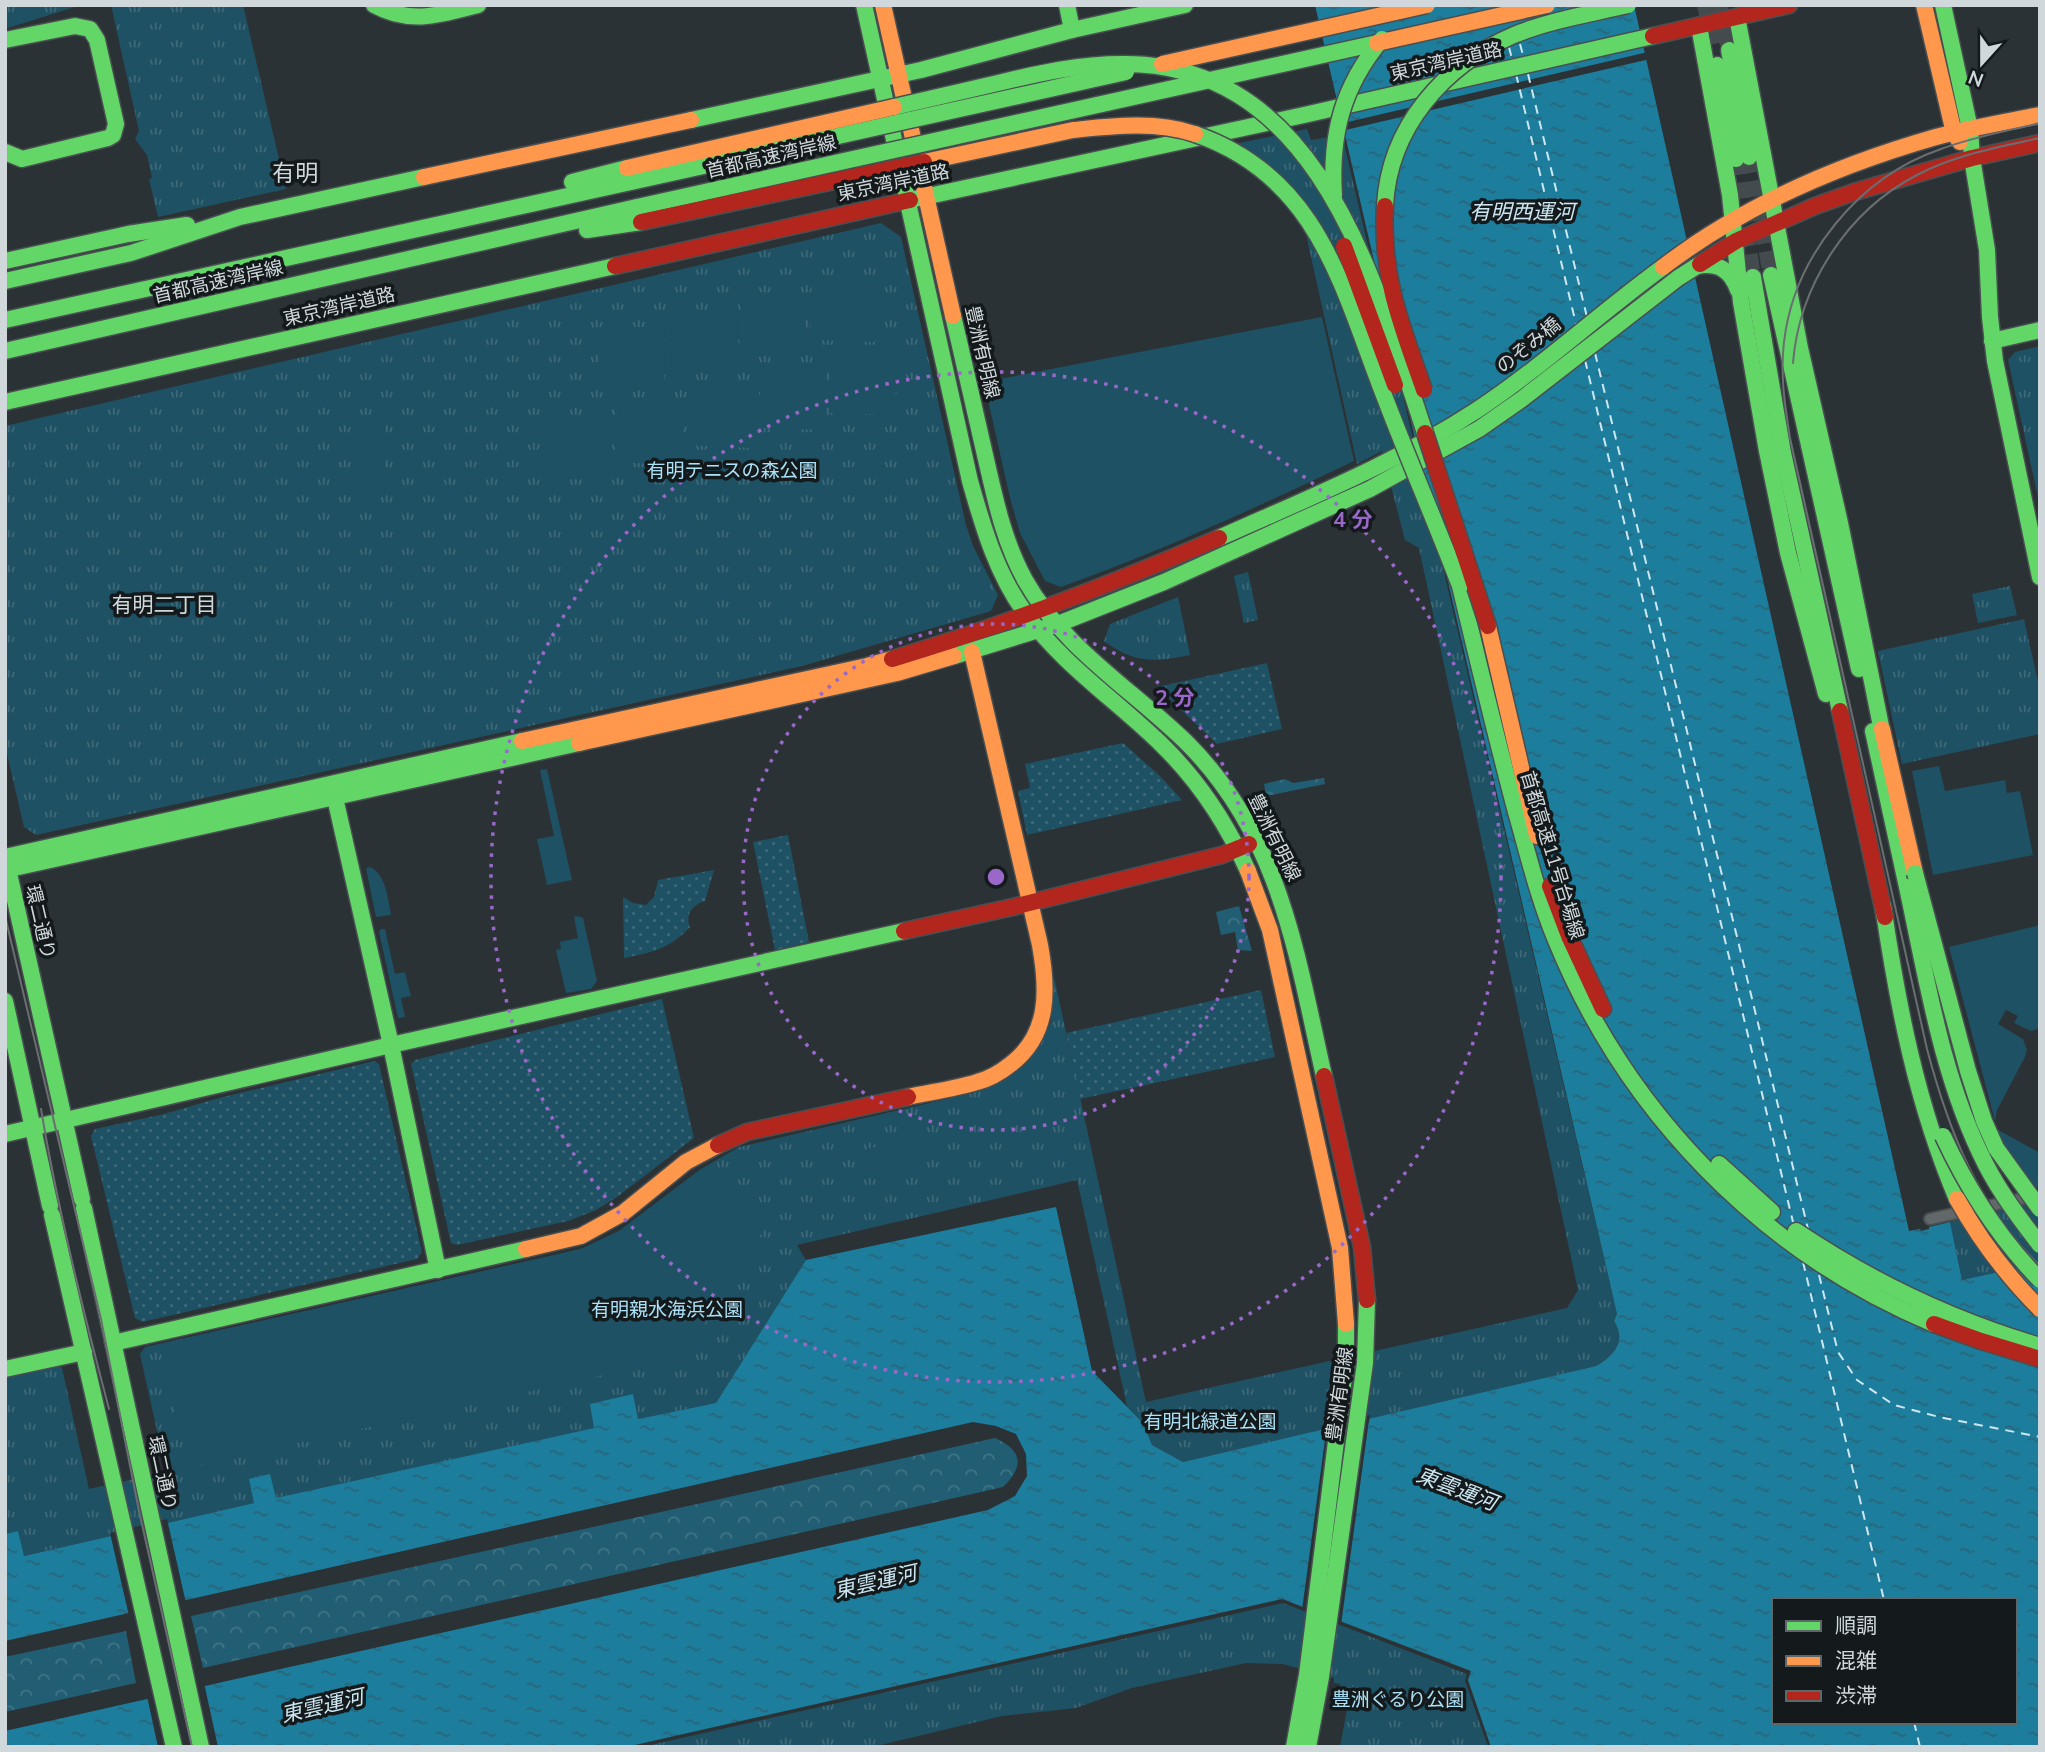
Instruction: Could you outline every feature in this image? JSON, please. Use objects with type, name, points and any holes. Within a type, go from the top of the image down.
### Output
[{"type":"main road","points":[[374,5],[396,17],[414,19],[478,5]]},
{"type":"main road","name":"豊洲有明線","points":[[864,5],[970,481],[985,533],[1010,590],[1026,615],[1072,665],[1184,767],[1222,818],[1239,849],[1257,888],[1270,930],[1340,1248],[1346,1313],[1346,1361],[1307,1675],[1294,1747]]},
{"type":"main road","name":"豊洲有明線","points":[[883,5],[1003,531],[1012,554],[1044,608],[1058,624],[1114,679],[1180,737],[1208,765],[1228,791],[1257,839],[1276,881],[1290,924],[1362,1247],[1368,1318],[1365,1363],[1321,1677],[1308,1747]]},
{"type":"main road","points":[[1067,5],[1072,30]]},
{"type":"main road","points":[[5,261],[128,234],[240,217],[882,79],[1072,30],[1185,5]]},
{"type":"main road","points":[[1422,5],[1382,39],[1357,73],[1339,118],[1332,182],[1347,254],[1423,461],[1460,586]]},
{"type":"main road","name":"首都高速湾岸線","points":[[5,320],[359,242],[394,229],[629,175],[1427,5]]},
{"type":"main road","name":"首都高速湾岸線","points":[[5,351],[517,233],[639,215],[1547,5]]},
{"type":"main road","points":[[1488,626],[1453,473],[1390,286],[1383,235],[1387,182],[1397,148],[1414,116],[1434,89],[1462,64],[1495,44],[1536,27],[1628,5]]},
{"type":"main road","name":"東京湾岸道路","points":[[5,402],[1789,5]]},
{"type":"main road","points":[[1924,5],[1954,133],[1972,158]]},
{"type":"main road","points":[[1943,5],[1970,129],[1987,250],[1992,341],[2040,577]]},
{"type":"main road","points":[[1737,17],[1800,348],[1840,523],[1907,887],[1935,1013],[1961,1106],[1992,1179],[2040,1245]]},
{"type":"main road","points":[[5,40],[75,26],[90,29],[97,40],[116,124],[113,135],[108,138],[22,159],[5,152]]},
{"type":"main road","points":[[1699,26],[1733,219],[1741,302],[1788,553],[1836,716],[1925,1086],[1962,1178],[1983,1214],[2008,1247],[2040,1280]]},
{"type":"main road","points":[[1722,51],[1742,158]]},
{"type":"main road","points":[[629,175],[1018,78],[1071,68],[1112,64],[1160,66],[1197,76],[1228,90],[1267,117],[1294,141],[1342,212],[1383,312],[1442,478],[1488,626]]},
{"type":"main road","name":"のぞみ橋","points":[[1368,481],[1492,400],[1647,278],[1733,219],[1846,168],[1954,133],[2040,115]]},
{"type":"main road","points":[[639,215],[1073,130],[1117,125],[1158,126],[1219,143],[1271,175],[1298,204],[1319,236],[1336,271],[1460,586]]},
{"type":"main road","name":"のぞみ橋","points":[[1368,481],[1479,429],[1736,241],[1775,222],[1854,192],[1972,158],[2040,143]]},
{"type":"main road","points":[[5,281],[131,253],[240,217]]},
{"type":"main road","points":[[1707,262],[1720,266],[1732,276],[1741,302]]},
{"type":"main road","points":[[1771,275],[1815,475],[1873,709],[1882,729],[1919,886],[1980,1109],[1996,1148],[2040,1209]]},
{"type":"main road","points":[[1753,277],[1783,453],[1836,716]]},
{"type":"main road","points":[[5,315],[144,289]]},
{"type":"main road","points":[[1992,341],[2040,330]]},
{"type":"main road","points":[[5,414],[222,365],[318,332]]},
{"type":"main road","points":[[6,864],[333,791],[867,666],[955,640],[1026,615],[1368,481]]},
{"type":"main road","points":[[333,791],[897,673],[972,652],[1040,631],[1164,582],[1368,481]]},
{"type":"main road","name":"首都高速11号台場線","points":[[1460,586],[1505,769],[1542,902],[1556,941],[1583,1000],[1634,1085],[1675,1136],[1719,1183],[1761,1221],[1811,1258],[1861,1289],[1909,1314],[1987,1344],[2040,1359]]},
{"type":"main road","name":"首都高速11号台場線","points":[[1488,626],[1531,813],[1554,898],[1600,1004],[1626,1051],[1662,1100],[1728,1174],[1769,1210],[1817,1245],[1868,1277],[1916,1301],[1965,1322],[2040,1346]]},
{"type":"main road","points":[[113,1343],[581,1236],[623,1213],[696,1156],[726,1140],[747,1132],[979,1082],[1000,1073],[1024,1052],[1041,1023],[1045,1007],[1044,978],[972,652]]},
{"type":"main road","points":[[1882,729],[1907,887]]},
{"type":"main road","points":[[333,791],[391,1045],[438,1270]]},
{"type":"main road","points":[[5,1134],[1029,902],[1210,859],[1239,849],[1257,839]]},
{"type":"main road","name":"環二通り","points":[[6,864],[201,1747]]},
{"type":"main road","points":[[1883,906],[1890,961],[1911,1060],[1938,1156],[1957,1199],[1979,1237],[2003,1270],[2040,1309]]},
{"type":"main road","points":[[5,1001],[174,1747]]},
{"type":"main road","points":[[1346,1313],[1353,1315],[1360,1311],[1360,1291],[1366,1278]]},
{"type":"main road","points":[[5,1369],[84,1352]]},
{"type":"street","points":[[1930,1219],[2040,1194]]},
{"type":"green space","points":[[5,5],[81,5],[5,29]]},
{"type":"green space","points":[[111,5],[243,5],[286,189],[158,217],[149,179],[152,178],[147,155],[135,139],[139,131]]},
{"type":"green space","name":"有明親水海浜公園","points":[[1307,129],[1311,140],[1342,135],[1617,1314],[1614,1321],[1618,1328],[1619,1341],[1613,1353],[1596,1366],[1183,1462],[1152,1445],[1143,1423],[1127,1406],[1077,1180],[797,1245],[806,1260],[716,1403],[638,1419],[633,1395],[595,1428],[276,1498],[270,1475],[254,1503],[23,1556],[18,1531],[5,1534],[5,1378],[59,1366],[62,1368],[89,1489],[166,1472],[140,1354],[145,1347],[581,1249],[619,1231],[701,1169],[739,1147],[973,1093],[1003,1081],[1027,1062],[1043,1039],[1051,1022],[1054,977],[1146,1402],[1567,1308],[1578,1290],[1419,548],[1405,540],[1382,451],[1357,464],[1298,198],[1230,145]]},
{"type":"green space","name":"有明テニスの森公園","points":[[881,223],[901,237],[966,525],[973,546],[998,595],[991,611],[802,666],[36,835],[24,827],[5,745],[5,426]]},
{"type":"green space","points":[[812,278],[877,281],[875,342],[810,340]]},
{"type":"green space","points":[[741,293],[806,296],[804,357],[739,355]]},
{"type":"green space","points":[[672,309],[737,311],[735,373],[670,370]]},
{"type":"green space","points":[[1322,317],[1354,461],[1135,559],[1061,587],[1045,581],[1020,533],[984,382]]},
{"type":"green space","points":[[601,326],[666,328],[664,390],[599,388]]},
{"type":"green space","points":[[2040,346],[2040,506],[2008,360],[2015,352]]},
{"type":"green space","points":[[832,351],[897,353],[895,415],[830,413]]},
{"type":"green space","points":[[761,366],[827,368],[825,430],[759,428]]},
{"type":"green space","points":[[690,383],[755,386],[753,448],[688,445]]},
{"type":"green space","points":[[617,401],[683,403],[681,465],[616,462]]},
{"type":"green space","points":[[548,416],[613,418],[611,480],[546,478]]},
{"type":"green space","points":[[353,423],[385,424],[383,486],[351,485]]},
{"type":"green space","points":[[1248,572],[1258,620],[1244,623],[1234,576]]},
{"type":"green space","points":[[2010,586],[2017,615],[1978,623],[1972,594]]},
{"type":"green space","points":[[1178,597],[1190,655],[1146,659],[1126,654],[1104,641],[1110,624]]},
{"type":"green space","points":[[2024,619],[2040,691],[2040,734],[1902,764],[1878,651]]},
{"type":"green space","points":[[1267,663],[1282,729],[1217,744],[1157,687]]},
{"type":"green space","points":[[1123,743],[1182,800],[1027,835],[1018,791],[1030,788],[1025,764]]},
{"type":"green space","points":[[1939,766],[1945,791],[2005,780],[2007,793],[2020,791],[2033,855],[1933,875],[1912,771]]},
{"type":"green space","points":[[547,769],[572,880],[547,885],[537,839],[554,836],[540,770]]},
{"type":"green space","points":[[1324,778],[1325,784],[1266,796],[1264,784],[1285,779],[1293,783]]},
{"type":"green space","points":[[788,835],[809,942],[775,950],[753,842]]},
{"type":"green space","points":[[370,867],[383,881],[391,915],[376,917],[366,868]]},
{"type":"green space","points":[[714,870],[705,901],[696,905],[689,914],[690,927],[660,948],[624,958],[623,897],[633,903],[646,905],[654,897],[658,880]]},
{"type":"green space","points":[[1239,906],[1252,951],[1238,950],[1235,932],[1221,935],[1216,912]]},
{"type":"green space","points":[[574,917],[583,918],[597,981],[591,989],[566,993],[556,950],[561,949],[560,942],[578,938]]},
{"type":"green space","points":[[2040,925],[2040,1028],[2031,1031],[2014,1023],[2018,1016],[2006,1010],[1998,1024],[2023,1039],[2027,1050],[1997,1110],[1995,1121],[1949,947]]},
{"type":"green space","points":[[385,929],[395,974],[405,972],[411,996],[401,998],[405,1017],[398,1018],[379,932]]},
{"type":"green space","points":[[1261,990],[1275,1057],[1080,1099],[1066,1033]]},
{"type":"green space","points":[[662,999],[694,1138],[596,1210],[568,1221],[457,1245],[451,1243],[411,1064],[415,1060]]},
{"type":"green space","points":[[374,1061],[379,1064],[422,1252],[417,1259],[142,1322],[135,1318],[91,1136],[95,1129]]},
{"type":"green space","points":[[1993,1127],[2040,1153],[2040,1187],[2031,1189]]},
{"type":"green space","points":[[919,1137],[927,1165],[873,1177],[866,1149]]},
{"type":"green space","points":[[701,1169],[775,1212],[684,1357],[189,1467],[160,1344],[581,1249],[619,1231]]},
{"type":"green space","points":[[2040,1199],[2040,1263],[1962,1280],[1950,1222]]},
{"type":"green space","points":[[995,1438],[1011,1448],[1017,1459],[1015,1472],[1003,1487],[203,1668],[191,1616]]},
{"type":"green space","name":"豊洲ぐるり公園","points":[[1283,1603],[1467,1674],[1465,1681],[1488,1747],[1340,1747],[1350,1693],[1340,1691],[1340,1684],[1334,1683],[1334,1678],[1283,1664],[1246,1663],[1132,1688],[1076,1708],[1002,1716],[872,1747],[642,1747]]},
{"type":"green space","points":[[126,1631],[136,1683],[5,1712],[5,1657]]},
{"type":"water","points":[[1315,5],[1634,5],[1909,1231],[1921,1231],[1950,1222],[1962,1280],[2040,1263],[2040,1747],[1491,1747],[1468,1680],[1471,1671],[1282,1599],[626,1747],[5,1747],[5,1731],[988,1510],[1015,1496],[1027,1476],[1026,1454],[1016,1434],[996,1426],[973,1422],[5,1641],[5,1534],[18,1531],[24,1556],[254,1503],[249,1479],[270,1474],[276,1498],[594,1428],[590,1404],[633,1394],[638,1419],[716,1403],[806,1260],[1056,1207],[1092,1371],[1143,1423],[1152,1445],[1183,1462],[1596,1366],[1608,1358],[1617,1347],[1619,1335],[1614,1321],[1617,1314]]},
{"type":"pier","points":[[1648,52],[1650,59],[1341,131],[1339,124]]},
{"type":"pier","points":[[1370,1415],[1341,1625],[1302,1610],[1327,1425]]},
{"type":"pier","points":[[167,1519],[186,1603],[129,1616],[110,1533]]},
{"type":"pier","points":[[204,1683],[218,1747],[158,1747],[147,1696]]},
{"type":"ferry route","points":[[1520,44],[1523,55]]},
{"type":"ferry route","points":[[1509,47],[1512,59]]},
{"type":"ferry route","points":[[1516,74],[1576,324]]},
{"type":"ferry route","points":[[1528,74],[1587,317]]},
{"type":"ferry route","points":[[1595,353],[1808,1229]]},
{"type":"ferry route","points":[[1585,360],[1793,1222]]},
{"type":"ferry route","points":[[1803,1262],[1884,1598]]},
{"type":"ferry route","points":[[1819,1275],[1838,1352],[1857,1380],[1894,1405],[2040,1437]]},
{"type":"ferry route","points":[[1914,1724],[1920,1747]]},
{"type":"tunnel","points":[[1705,5],[1715,52]]},
{"type":"tunnel","points":[[1719,5],[1729,50]]},
{"type":"tunnel","points":[[1749,157],[1771,275]]},
{"type":"tunnel","points":[[1736,159],[1753,277]]},
{"type":"tram line","points":[[2040,123],[1941,149],[1911,162],[1883,179],[1858,200],[1816,251],[1801,280],[1790,310],[1783,366],[1790,438],[1927,1049],[1956,1138],[1982,1192],[1999,1218],[2040,1266]]},
{"type":"tram line","points":[[1793,363],[1797,334],[1816,279],[1849,230],[1869,209],[1892,190],[1931,168],[1977,152],[2040,138]]},
{"type":"tram line","points":[[5,916],[101,1319],[139,1511],[192,1747]]},
{"type":"tram line","points":[[41,1109],[55,1185],[109,1409]]},
{"type":"traffic: fast","points":[[374,5],[400,15],[413,16],[438,15],[478,5]]},
{"type":"traffic: fast","points":[[864,5],[970,481],[999,567],[1026,614],[1056,650],[1144,728],[1187,772],[1231,836],[1248,871]]},
{"type":"traffic: fast","points":[[1067,5],[1072,30]]},
{"type":"traffic: fast","points":[[691,120],[921,70],[1072,30],[1185,5]]},
{"type":"traffic: fast","points":[[1385,206],[1389,177],[1397,150],[1409,125],[1443,81],[1465,63],[1514,35],[1556,21],[1628,5]]},
{"type":"traffic: fast","points":[[1943,5],[1970,129],[1987,250],[1995,361],[2040,577]]},
{"type":"traffic: fast","points":[[1737,17],[1800,348],[1840,523],[1884,741]]},
{"type":"traffic: fast","points":[[5,40],[75,26],[90,29],[97,40],[116,124],[113,135],[108,138],[22,159],[5,152]]},
{"type":"traffic: fast","points":[[1699,26],[1730,195],[1741,302],[1767,451],[1788,553],[1826,694]]},
{"type":"traffic: fast","points":[[910,200],[1653,36]]},
{"type":"traffic: fast","points":[[1334,196],[1334,152],[1342,113],[1357,75],[1382,39]]},
{"type":"traffic: fast","points":[[637,207],[1377,43]]},
{"type":"traffic: fast","points":[[1729,50],[1749,157]]},
{"type":"traffic: fast","points":[[894,107],[1075,67],[1123,64],[1190,73],[1246,100],[1292,141],[1329,192],[1359,251],[1384,312],[1425,433]]},
{"type":"traffic: fast","points":[[1717,65],[1736,159]]},
{"type":"traffic: fast","points":[[631,182],[1126,72]]},
{"type":"traffic: fast","points":[[1195,134],[1237,153],[1271,178],[1299,208],[1321,241],[1355,317],[1460,586]]},
{"type":"traffic: fast","points":[[572,182],[627,168]]},
{"type":"traffic: fast","points":[[5,281],[131,253],[240,217],[424,177]]},
{"type":"traffic: fast","points":[[5,320],[631,182]]},
{"type":"traffic: fast","points":[[5,351],[637,207]]},
{"type":"traffic: fast","points":[[587,230],[641,222]]},
{"type":"traffic: fast","points":[[5,261],[128,234],[187,225]]},
{"type":"traffic: fast","points":[[954,656],[1058,624],[1164,582],[1370,489],[1479,429],[1700,264]]},
{"type":"traffic: fast","points":[[1697,266],[1711,265],[1723,269],[1732,277],[1738,290]]},
{"type":"traffic: fast","points":[[5,402],[615,266]]},
{"type":"traffic: fast","points":[[1219,538],[1350,479],[1446,429],[1525,376],[1663,267]]},
{"type":"traffic: fast","points":[[1771,275],[1859,669]]},
{"type":"traffic: fast","points":[[1753,277],[1783,453],[1840,711]]},
{"type":"traffic: fast","points":[[953,316],[996,503],[1017,565],[1059,627],[1079,648],[1188,744],[1219,780],[1245,818],[1265,858],[1280,899],[1304,985],[1324,1076]]},
{"type":"traffic: fast","points":[[1992,341],[2040,330]]},
{"type":"traffic: fast","points":[[1460,586],[1509,784],[1543,907],[1584,1001],[1619,1061],[1660,1117],[1706,1169],[1757,1216],[1812,1258],[1871,1294],[1934,1324]]},
{"type":"traffic: fast","points":[[1873,731],[1907,887]]},
{"type":"traffic: fast","points":[[5,857],[522,741]]},
{"type":"traffic: fast","points":[[5,870],[579,743]]},
{"type":"traffic: fast","points":[[333,789],[438,1270]]},
{"type":"traffic: fast","points":[[6,860],[82,1199]]},
{"type":"traffic: fast","points":[[1915,873],[1984,1121],[1996,1148],[2040,1209]]},
{"type":"traffic: fast","points":[[1907,887],[1929,993],[1958,1098],[1992,1176],[2040,1245]]},
{"type":"traffic: fast","points":[[1883,906],[1895,981],[1920,1092],[1957,1199]]},
{"type":"traffic: fast","points":[[5,1134],[904,931]]},
{"type":"traffic: fast","points":[[5,1001],[50,1206]]},
{"type":"traffic: fast","points":[[1943,1136],[1985,1212],[2040,1280]]},
{"type":"traffic: fast","points":[[1719,1164],[1772,1212]]},
{"type":"traffic: fast","points":[[84,1208],[201,1747]]},
{"type":"traffic: fast","points":[[52,1215],[174,1747]]},
{"type":"traffic: fast","points":[[1796,1231],[1854,1267],[1913,1298],[1975,1324],[2040,1346]]},
{"type":"traffic: fast","points":[[113,1343],[526,1249]]},
{"type":"traffic: fast","points":[[1308,1747],[1321,1677],[1365,1363],[1367,1300]]},
{"type":"traffic: fast","points":[[1294,1747],[1307,1675],[1346,1361],[1346,1324]]},
{"type":"traffic: fast","points":[[5,1369],[84,1352]]},
{"type":"traffic: slow","points":[[883,5],[953,316]]},
{"type":"traffic: slow","points":[[1162,64],[1427,5]]},
{"type":"traffic: slow","points":[[1377,43],[1547,5]]},
{"type":"traffic: slow","points":[[1924,5],[1954,133],[1960,142]]},
{"type":"traffic: slow","points":[[627,168],[894,107]]},
{"type":"traffic: slow","points":[[1663,267],[1726,224],[1828,174],[1936,137],[2040,115]]},
{"type":"traffic: slow","points":[[424,177],[691,120]]},
{"type":"traffic: slow","points":[[924,162],[1073,130],[1150,126],[1195,134]]},
{"type":"traffic: slow","points":[[1488,626],[1537,836]]},
{"type":"traffic: slow","points":[[908,1097],[969,1084],[1003,1070],[1024,1052],[1033,1039],[1043,1010],[1045,994],[1040,945],[972,652]]},
{"type":"traffic: slow","points":[[579,743],[897,673],[954,656]]},
{"type":"traffic: slow","points":[[522,741],[892,659]]},
{"type":"traffic: slow","points":[[1882,729],[1915,873]]},
{"type":"traffic: slow","points":[[1248,871],[1270,930],[1340,1248],[1346,1324]]},
{"type":"traffic: slow","points":[[526,1249],[581,1236],[623,1213],[686,1162],[718,1145]]},
{"type":"traffic: slow","points":[[1957,1199],[1995,1257],[2040,1309]]},
{"type":"traffic: jam","points":[[1653,36],[1789,5]]},
{"type":"traffic: jam","points":[[1700,264],[1736,241],[1854,192],[1972,158],[2040,143]]},
{"type":"traffic: jam","points":[[641,222],[924,162]]},
{"type":"traffic: jam","points":[[615,266],[910,200]]},
{"type":"traffic: jam","points":[[1385,206],[1386,255],[1394,300],[1424,390]]},
{"type":"traffic: jam","points":[[1344,246],[1395,385]]},
{"type":"traffic: jam","points":[[1425,433],[1488,626]]},
{"type":"traffic: jam","points":[[892,659],[1057,603],[1219,538]]},
{"type":"traffic: jam","points":[[1840,711],[1885,917]]},
{"type":"traffic: jam","points":[[904,931],[1222,855],[1249,844]]},
{"type":"traffic: jam","points":[[1550,886],[1569,936],[1603,1009]]},
{"type":"traffic: jam","points":[[1324,1076],[1362,1247],[1367,1300]]},
{"type":"traffic: jam","points":[[718,1145],[747,1132],[908,1097]]},
{"type":"traffic: jam","points":[[1934,1324],[2040,1359]]},
{"type":"district","name":"有明","points":[[295,172]]},
{"type":"district","name":"有明二丁目","points":[[164,604]]},
{"type":"water label","name":"有明西運河","points":[[1522,211]]},
{"type":"water label","name":"東雲運河","points":[[1457,1488]]},
{"type":"water label","name":"東雲運河","points":[[875,1581]]},
{"type":"water label","name":"東雲運河","points":[[322,1705]]},
{"type":"park label","name":"有明北緑道公園","points":[[1210,1421]]}]
